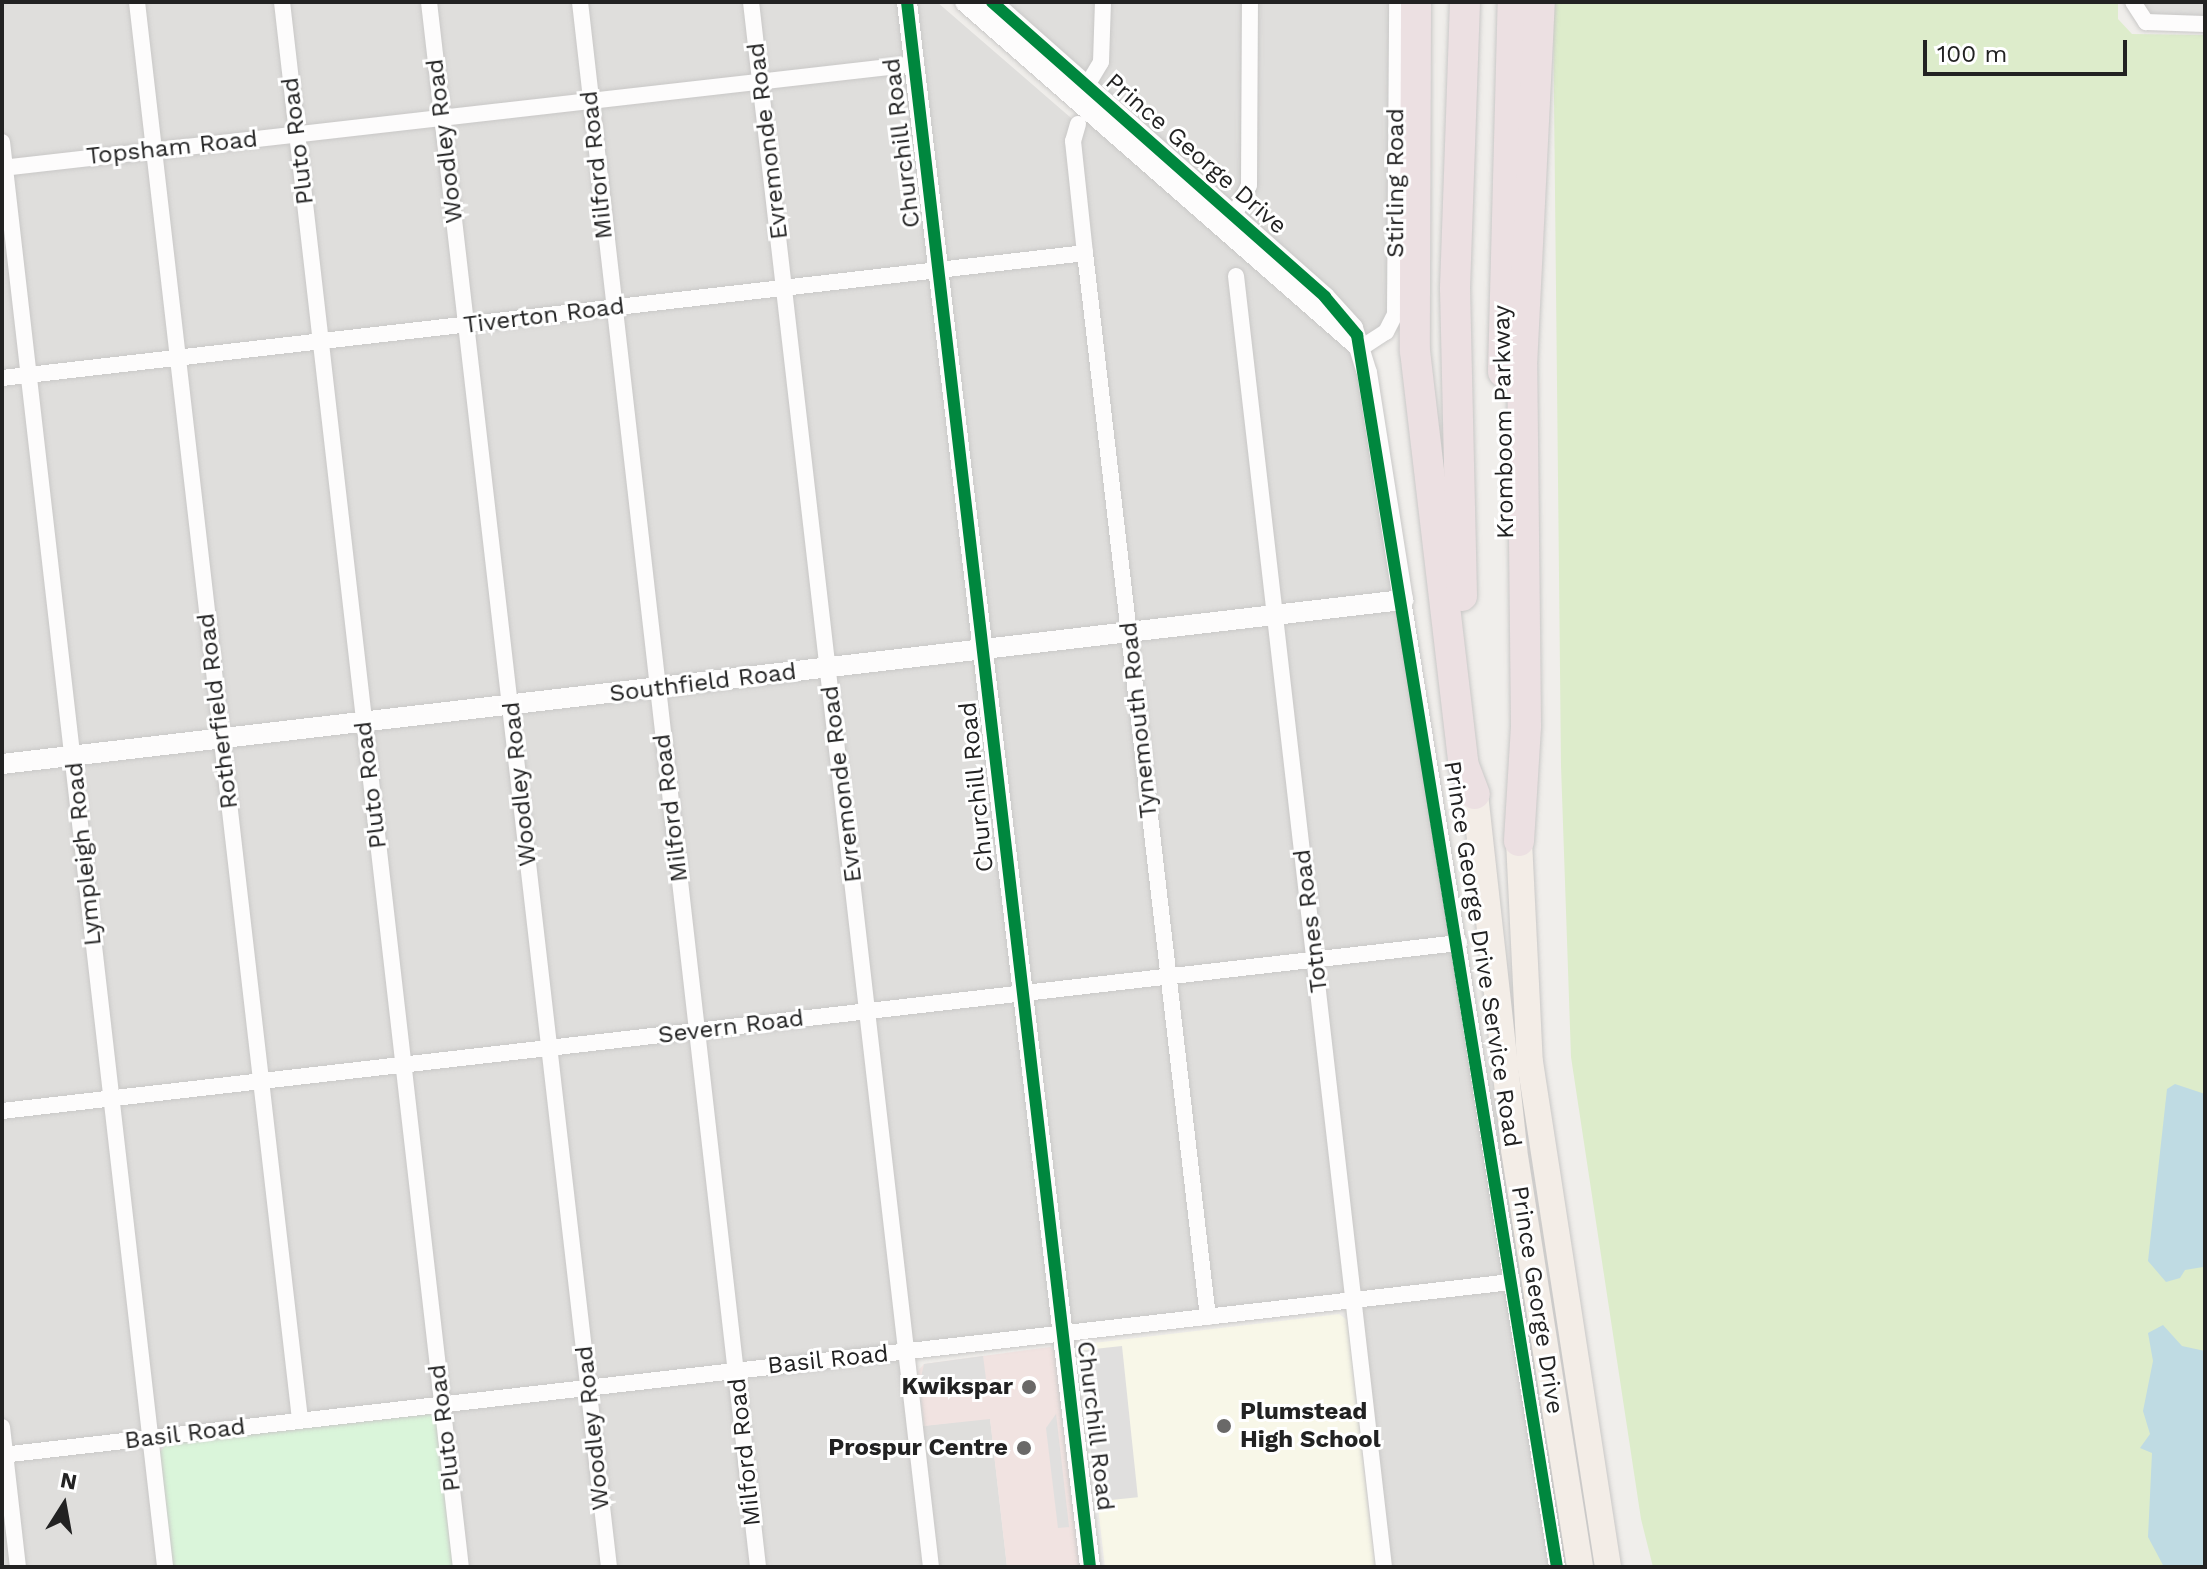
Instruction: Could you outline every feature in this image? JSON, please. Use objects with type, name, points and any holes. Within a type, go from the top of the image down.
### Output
[{"type":"highway","name":"Kromboom Parkway","points":[[1465,2],[1455,360],[1460,573],[1475,794]]},
{"type":"highway","name":"Kromboom Parkway","points":[[1513,2],[1503,374],[1519,841]]},
{"type":"highway","points":[[1519,841],[1526,726],[1522,366],[1540,2]]},
{"type":"highway","points":[[1419,10],[1415,351],[1464,766],[1475,794]]},
{"type":"main road","name":"Prince George Drive","points":[[1475,794],[1514,1150],[1580,1567]]},
{"type":"main road","name":"Prince George Drive","points":[[1519,841],[1530,1062],[1608,1567]]},
{"type":"street","name":"Rotherfield Road","points":[[137,2],[300,1420]]},
{"type":"street","name":"Pluto Road","points":[[282,2],[461,1567]]},
{"type":"street","name":"Woodley Road","points":[[429,2],[609,1567]]},
{"type":"street","name":"Milford Road","points":[[580,2],[612,308],[758,1567]]},
{"type":"street","name":"Evremonde Road","points":[[751,2],[931,1567]]},
{"type":"street","name":"Churchill Road","points":[[907,2],[1090,1567]]},
{"type":"street","name":"Prince George Drive","points":[[965,2],[1361,348]]},
{"type":"street","name":"Prince George Drive","points":[[992,2],[1347,319],[1361,348]]},
{"type":"street","points":[[1086,87],[1101,62],[1103,2]]},
{"type":"street","points":[[1234,216],[1249,185],[1250,2]]},
{"type":"street","name":"Stirling Road","points":[[1361,348],[1386,332],[1395,314],[1397,2]]},
{"type":"street","points":[[2133,2],[2140,19],[2205,24]]},
{"type":"street","name":"Topsham Road","points":[[4,167],[915,64]]},
{"type":"street","name":"Tynemouth Road","points":[[1078,124],[1073,141],[1085,253],[1208,1317]]},
{"type":"street","name":"Lympleigh Road","points":[[2,142],[165,1567]]},
{"type":"street","name":"Tiverton Road","points":[[2,378],[1085,253]]},
{"type":"street","name":"Totnes Road","points":[[1236,276],[1384,1567]]},
{"type":"street","name":"Prince George Drive Service Road","points":[[1361,348],[1557,1567]]},
{"type":"street","name":"Southfield Road","points":[[2,764],[1403,600]]},
{"type":"street","name":"Severn Road","points":[[2,1111],[1459,943]]},
{"type":"street","name":"Basil Road","points":[[4,1455],[1512,1282]]},
{"type":"street","points":[[2,1427],[18,1567]]},
{"type":"shaded area","points":[[2,2],[937,2],[1078,124],[1086,113],[1360,349],[1556,1567],[1383,1567],[1353,1301],[905,1352],[914,1427],[990,1418],[1007,1567],[460,1567],[442,1406],[150,1439],[164,1567],[2,1567]]},
{"type":"shaded area","points":[[990,2],[1396,2],[1394,314],[1361,347]]},
{"type":"shaded area","points":[[2133,2],[2205,2],[2205,24],[2153,24]]},
{"type":"shaded area","name":"Plumstead High School","points":[[1339,1314],[1347,1320],[1375,1567],[1105,1567],[1080,1351],[1085,1344]]},
{"type":"shaded area","points":[[1122,1346],[1138,1497],[1096,1502],[1080,1350]]},
{"type":"shaded area","points":[[1050,1347],[1055,1352],[1080,1567],[1007,1567],[990,1419],[924,1426],[918,1371],[924,1364]]},
{"type":"shaded area","points":[[983,1356],[986,1379],[919,1386],[924,1364]]},
{"type":"shaded area","points":[[1056,1414],[1069,1527],[1058,1528],[1046,1428]]},
{"type":"green space","points":[[1553,2],[2118,2],[2118,19],[2132,34],[2205,35],[2205,1567],[1653,1567],[1641,1519],[1571,1057],[1561,766]]},
{"type":"green space","points":[[429,1414],[437,1419],[455,1567],[171,1567],[159,1453],[169,1442]]},
{"type":"water","points":[[2175,1084],[2205,1094],[2205,1274],[2203,1267],[2185,1270],[2180,1278],[2166,1282],[2148,1261],[2167,1089]]},
{"type":"water","points":[[2163,1325],[2182,1346],[2205,1351],[2205,1567],[2164,1567],[2148,1537],[2152,1453],[2140,1448],[2150,1434],[2143,1411],[2153,1361],[2148,1333]]},
{"type":"cycle path","points":[[907,2],[1090,1567]]},
{"type":"cycle path","points":[[992,2],[1325,297],[1357,335],[1557,1567]]},
{"type":"place","name":"Kwikspar","points":[[1029,1387]]},
{"type":"place","name":"Plumstead High School","points":[[1224,1426]]},
{"type":"place","name":"Prospur Centre","points":[[1024,1448]]}]
